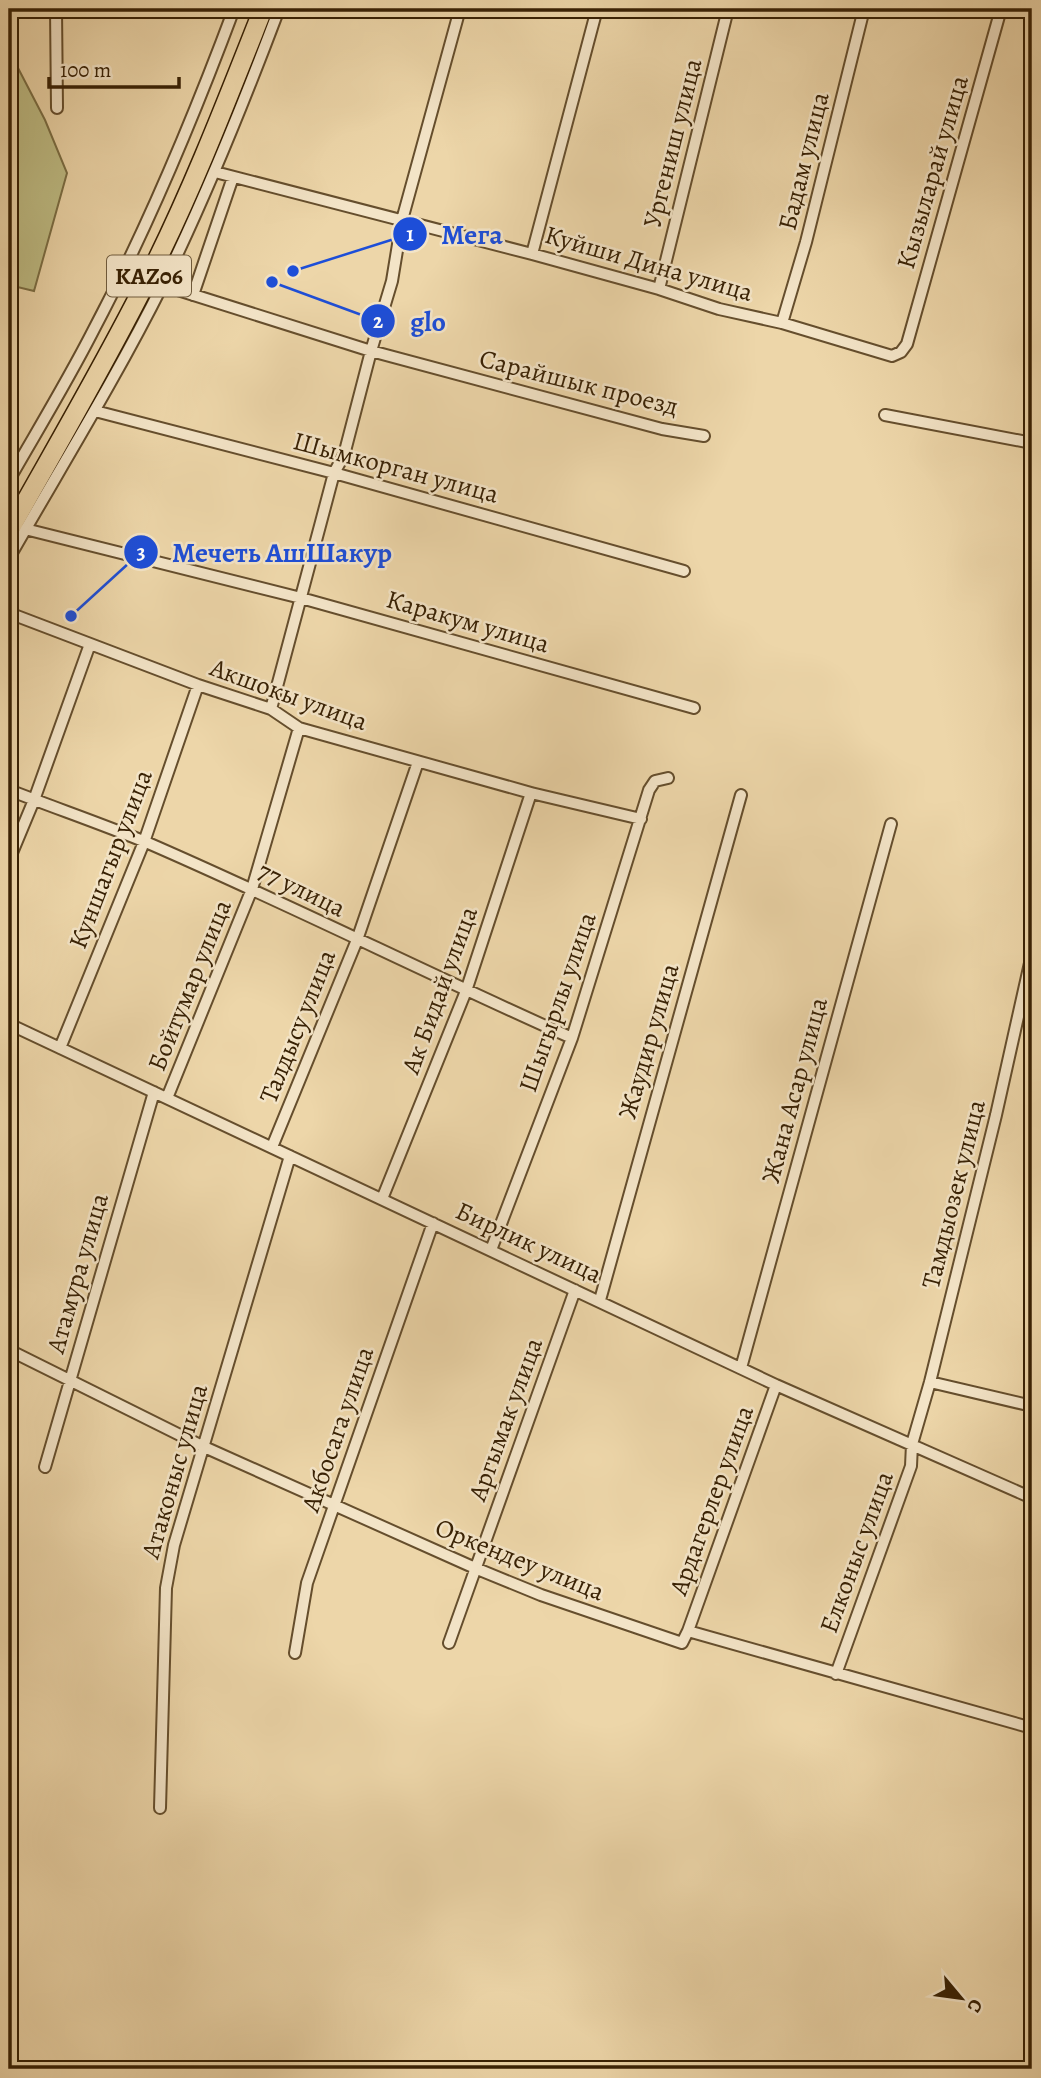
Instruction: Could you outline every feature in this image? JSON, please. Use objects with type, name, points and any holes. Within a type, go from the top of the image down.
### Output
[{"type":"highway","name":"KАZ06","points":[[9,511],[89,370],[140,272],[207,126],[253,9]]},
{"type":"highway","name":"KАZ06","points":[[17,530],[149,276],[216,129],[263,9]]},
{"type":"street","points":[[56,9],[58,108]]},
{"type":"street","points":[[9,480],[93,333],[145,226],[192,121],[234,9]]},
{"type":"street","points":[[9,558],[17,530],[95,411],[162,285],[215,172],[278,9]]},
{"type":"street","points":[[271,709],[334,473],[344,455],[392,281],[402,220],[460,9]]},
{"type":"street","points":[[532,254],[597,9]]},
{"type":"street","name":"Ургениш улица","points":[[659,289],[728,9]]},
{"type":"street","name":"Бадам улица","points":[[782,323],[806,242],[864,9]]},
{"type":"street","name":"Кызыларай улица","points":[[905,348],[1002,9]]},
{"type":"street","name":"Куйши Дина улица","points":[[215,172],[532,254],[892,356],[905,348]]},
{"type":"street","points":[[193,295],[233,177]]},
{"type":"street","name":"Сарайшык проезд","points":[[162,285],[371,351],[662,429],[704,436]]},
{"type":"street","name":"Шымкорган улица","points":[[95,411],[334,473],[684,571]]},
{"type":"street","points":[[885,415],[1032,443]]},
{"type":"street","name":"Каракум улица","points":[[17,530],[301,598],[694,708]]},
{"type":"street","name":"Акшокы улица","points":[[9,613],[198,685],[271,709],[299,728],[531,793],[641,819]]},
{"type":"street","points":[[9,860],[34,800],[90,644]]},
{"type":"street","name":"Куншагыр улица","points":[[60,1048],[144,842],[198,685]]},
{"type":"street","name":"Бойтумар улица","points":[[166,1098],[253,889],[299,728]]},
{"type":"street","name":"Талдысу улица","points":[[272,1147],[357,940],[418,762]]},
{"type":"street","name":"Шыгырлы улица","points":[[491,1250],[572,1038],[644,804],[652,784],[661,778],[668,778]]},
{"type":"street","name":"77 улица","points":[[9,790],[144,842],[253,889],[466,991],[572,1038]]},
{"type":"street","name":"Ак Бидай улица","points":[[382,1199],[466,991],[531,793]]},
{"type":"street","name":"Жаудир улица","points":[[600,1300],[741,794]]},
{"type":"street","name":"Жана Асар улица","points":[[741,1368],[891,824]]},
{"type":"street","name":"Тамдыозек улица","points":[[912,1444],[930,1382],[996,1115],[1032,954]]},
{"type":"street","name":"Бирлик улица","points":[[9,1024],[776,1385],[1032,1498]]},
{"type":"street","name":"Атамура улица","points":[[45,1467],[154,1092]]},
{"type":"street","name":"Атаконыс улица","points":[[160,1808],[166,1588],[174,1545],[290,1156]]},
{"type":"street","name":"Акбосага улица","points":[[295,1653],[307,1584],[433,1223]]},
{"type":"street","name":"Аргымак улица","points":[[449,1643],[575,1290]]},
{"type":"street","name":"Оркендеу улица","points":[[9,1350],[202,1446],[541,1595],[669,1640],[682,1643],[688,1631],[1032,1728]]},
{"type":"street","points":[[930,1382],[1032,1406]]},
{"type":"street","name":"Ардагерлер улица","points":[[688,1631],[776,1385]]},
{"type":"street","name":"Елконыс улица","points":[[836,1674],[911,1466],[912,1444]]},
{"type":"shaded area","points":[[9,67],[18,68],[45,120],[67,173],[34,291],[9,285]]},
{"type":"place","name":"Мега","points":[[293,271]]},
{"type":"place","name":"glo","points":[[272,282]]},
{"type":"place","name":"Мечеть АшШакур","points":[[71,616]]}]
